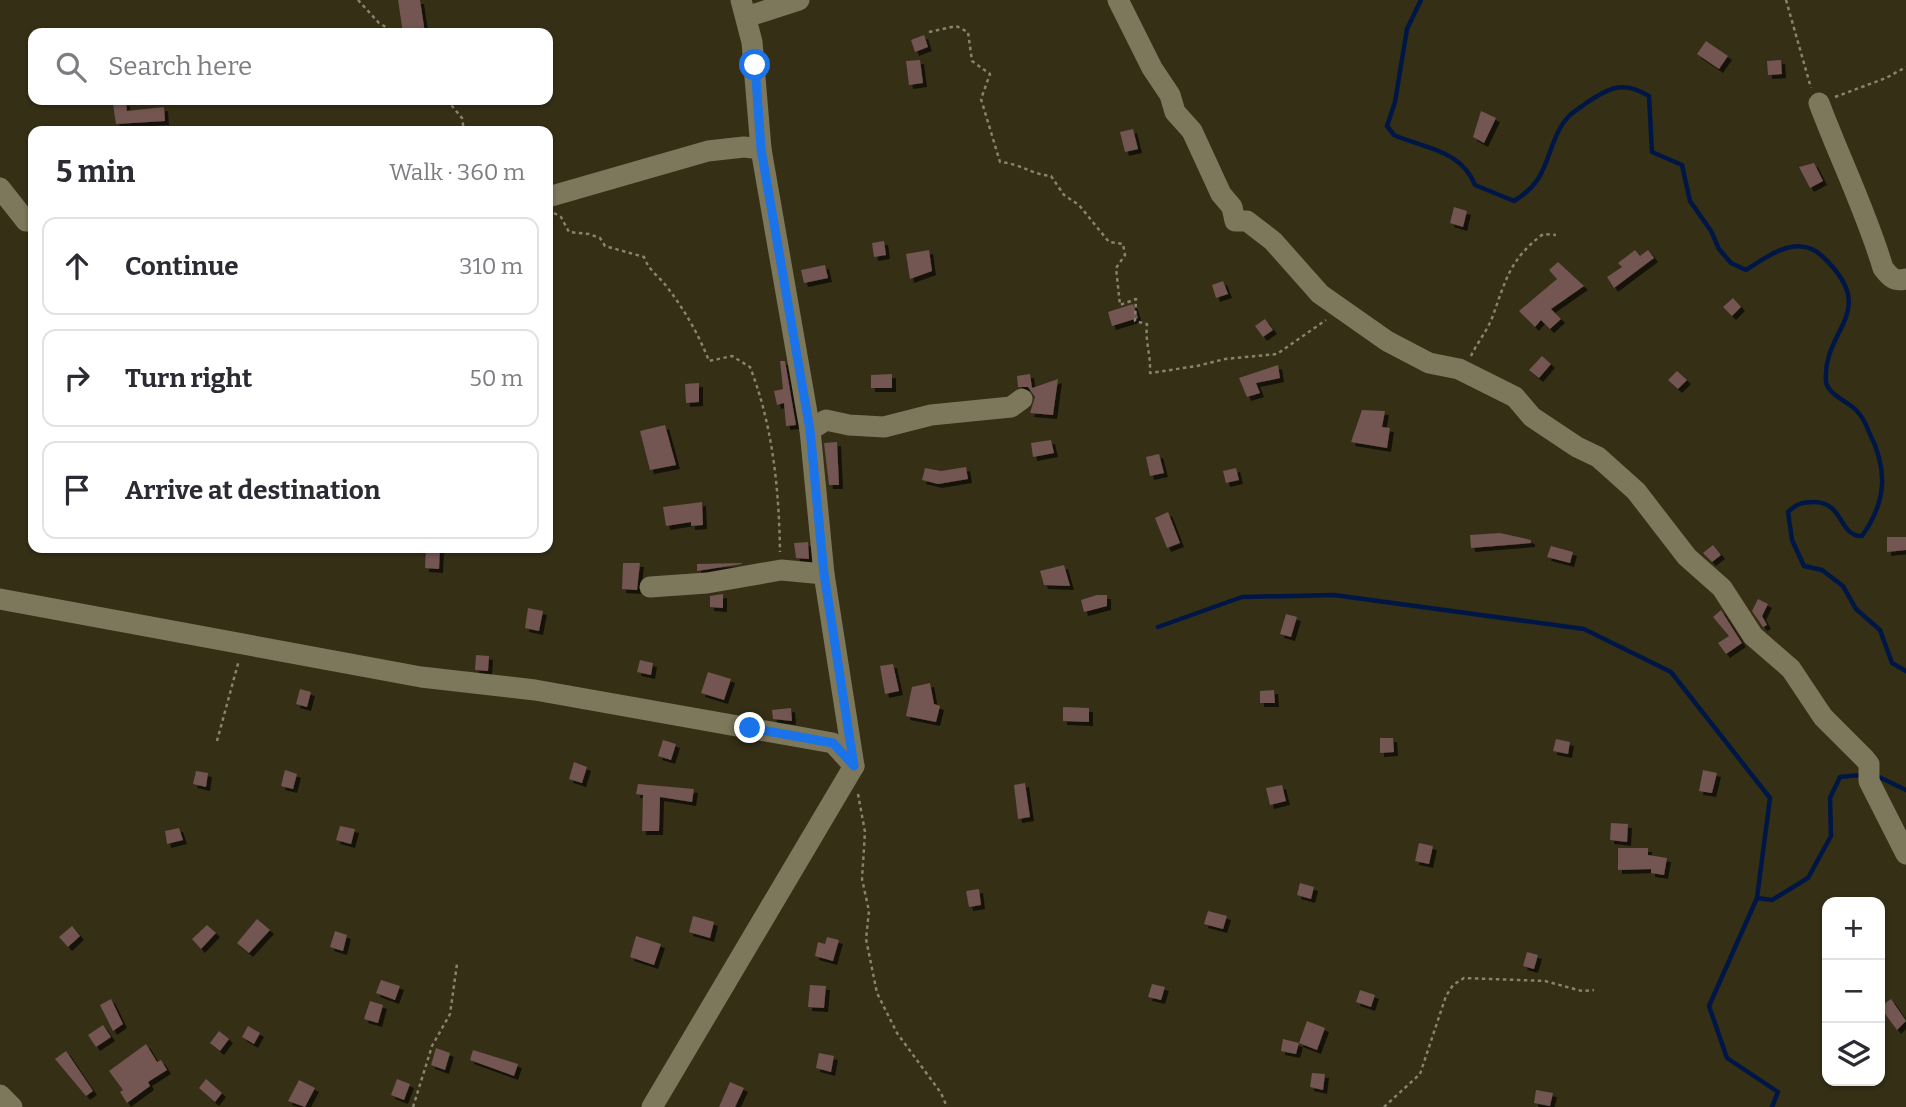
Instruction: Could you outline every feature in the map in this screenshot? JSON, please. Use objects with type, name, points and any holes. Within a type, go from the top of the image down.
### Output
[{"type":"street","points":[[652,1107],[854,766],[824,574],[810,430],[761,149],[752,41],[744,8],[799,0]]},
{"type":"street","points":[[1118,0],[1152,68],[1170,95],[1175,111],[1192,131],[1221,194],[1232,207],[1235,221],[1247,221],[1273,241],[1320,294],[1387,341],[1419,358],[1459,369],[1515,397],[1532,417],[1577,447],[1598,457],[1636,491],[1687,557],[1722,588],[1753,636],[1791,668],[1823,717],[1865,759],[1869,781],[1906,854]]},
{"type":"street","points":[[1819,103],[1843,168],[1864,209],[1883,268],[1890,277],[1899,281],[1906,279]]},
{"type":"street","points":[[553,196],[708,151],[723,152],[744,147],[761,149]]},
{"type":"street","points":[[0,188],[28,221]]},
{"type":"street","points":[[810,430],[827,420],[849,425],[884,427],[931,415],[1012,407],[1022,399]]},
{"type":"street","points":[[650,587],[707,583],[781,570],[824,574]]},
{"type":"street","points":[[0,599],[421,677],[536,691],[833,743],[854,766]]},
{"type":"street","points":[[0,1095],[12,1107]]},
{"type":"path","points":[[358,0],[379,23],[388,28]]},
{"type":"path","points":[[1786,0],[1802,61],[1819,103],[1886,78],[1906,66]]},
{"type":"path","points":[[929,32],[956,26],[968,32],[972,61],[989,74],[981,99],[1000,162],[1019,163],[1028,171],[1051,176],[1064,195],[1079,205],[1108,242],[1123,244],[1125,255],[1116,268],[1120,305],[1136,299],[1135,321],[1147,324],[1145,342],[1151,355],[1150,373],[1225,359],[1277,354],[1340,309]]},
{"type":"path","points":[[451,105],[462,118],[463,126]]},
{"type":"path","points":[[553,215],[561,217],[569,232],[589,234],[600,238],[605,246],[644,257],[648,268],[664,282],[694,327],[709,361],[732,356],[740,358],[750,367],[764,408],[772,452],[779,510],[781,570]]},
{"type":"path","points":[[1459,369],[1471,356],[1491,320],[1503,281],[1517,257],[1543,234],[1556,235]]},
{"type":"path","points":[[217,741],[244,643]]},
{"type":"path","points":[[854,766],[865,832],[862,879],[869,911],[866,939],[877,993],[897,1032],[942,1093],[947,1107]]},
{"type":"path","points":[[413,1107],[432,1046],[450,1014],[457,964]]},
{"type":"path","points":[[1384,1107],[1420,1074],[1446,996],[1453,985],[1464,978],[1545,981],[1582,990],[1594,990]]},
{"type":"building","points":[[398,0],[420,0],[424,28],[402,28]]},
{"type":"building","points":[[924,35],[928,47],[915,52],[911,40]]},
{"type":"building","points":[[1706,41],[1728,56],[1719,69],[1697,54]]},
{"type":"building","points":[[920,60],[923,83],[909,85],[906,61]]},
{"type":"building","points":[[1781,60],[1782,74],[1768,75],[1767,61]]},
{"type":"building","points":[[113,105],[126,105],[127,111],[164,107],[165,121],[116,124]]},
{"type":"building","points":[[1481,111],[1496,118],[1484,143],[1473,137]]},
{"type":"building","points":[[1133,129],[1138,149],[1125,152],[1120,132]]},
{"type":"building","points":[[1814,163],[1823,181],[1810,188],[1799,167]]},
{"type":"building","points":[[1454,207],[1467,211],[1463,227],[1450,223]]},
{"type":"building","points":[[884,241],[886,255],[874,257],[872,243]]},
{"type":"building","points":[[929,250],[932,271],[910,279],[906,254]]},
{"type":"building","points":[[1635,250],[1640,256],[1648,250],[1654,258],[1614,288],[1607,277],[1622,267],[1618,263]]},
{"type":"building","points":[[1558,262],[1584,286],[1551,309],[1561,319],[1550,329],[1541,320],[1535,327],[1519,311],[1557,279],[1549,270]]},
{"type":"building","points":[[825,265],[828,278],[804,283],[801,270]]},
{"type":"building","points":[[1223,281],[1228,294],[1216,298],[1212,285]]},
{"type":"building","points":[[1733,298],[1741,307],[1732,316],[1723,307]]},
{"type":"building","points":[[1133,304],[1138,318],[1112,326],[1108,312]]},
{"type":"building","points":[[1265,319],[1273,330],[1263,337],[1255,326]]},
{"type":"building","points":[[1542,356],[1551,364],[1539,378],[1529,370]]},
{"type":"building","points":[[780,361],[785,361],[796,425],[786,426],[784,403],[777,405],[774,391],[783,389]]},
{"type":"building","points":[[1278,365],[1280,378],[1256,383],[1260,393],[1247,397],[1239,378]]},
{"type":"building","points":[[1677,371],[1687,380],[1678,389],[1668,380]]},
{"type":"building","points":[[892,374],[892,388],[871,388],[871,375]]},
{"type":"building","points":[[1030,374],[1032,388],[1058,379],[1053,415],[1030,413],[1035,397],[1028,387],[1018,387],[1017,376]]},
{"type":"building","points":[[699,383],[699,402],[686,403],[685,384]]},
{"type":"building","points":[[1362,410],[1385,411],[1382,427],[1390,428],[1387,448],[1351,442]]},
{"type":"building","points":[[665,425],[676,465],[650,470],[640,431]]},
{"type":"building","points":[[1051,440],[1054,453],[1033,457],[1031,443]]},
{"type":"building","points":[[837,442],[839,485],[829,485],[824,443]]},
{"type":"building","points":[[1159,454],[1164,473],[1150,476],[1146,457]]},
{"type":"building","points":[[966,467],[968,479],[938,484],[922,480],[925,468],[941,471]]},
{"type":"building","points":[[1236,468],[1239,480],[1226,483],[1223,471]]},
{"type":"building","points":[[702,502],[703,525],[691,526],[691,522],[666,526],[663,507]]},
{"type":"building","points":[[1168,512],[1180,543],[1167,548],[1155,518]]},
{"type":"building","points":[[1500,533],[1531,540],[1531,543],[1471,548],[1470,535]]},
{"type":"building","points":[[1887,537],[1906,537],[1906,550],[1887,552]]},
{"type":"building","points":[[808,542],[809,559],[796,558],[794,543]]},
{"type":"building","points":[[1713,545],[1721,555],[1712,562],[1703,553]]},
{"type":"building","points":[[1551,546],[1573,552],[1570,563],[1547,557]]},
{"type":"building","points":[[426,553],[440,553],[439,569],[425,568]]},
{"type":"building","points":[[623,563],[640,563],[637,590],[622,589]]},
{"type":"building","points":[[697,564],[742,564],[697,571]]},
{"type":"building","points":[[1064,565],[1070,586],[1044,585],[1040,571]]},
{"type":"building","points":[[723,594],[723,608],[710,607],[710,596]]},
{"type":"building","points":[[1107,595],[1107,606],[1084,612],[1081,600]]},
{"type":"building","points":[[1758,599],[1768,604],[1762,616],[1767,625],[1763,627],[1752,611]]},
{"type":"building","points":[[528,608],[543,611],[539,631],[525,628]]},
{"type":"building","points":[[1721,610],[1742,643],[1726,654],[1718,643],[1729,636],[1713,617]]},
{"type":"building","points":[[1286,614],[1297,617],[1291,637],[1280,634]]},
{"type":"building","points":[[476,655],[489,656],[488,671],[475,670]]},
{"type":"building","points":[[640,660],[653,663],[651,675],[637,672]]},
{"type":"building","points":[[893,664],[899,691],[885,694],[880,666]]},
{"type":"building","points":[[708,672],[731,679],[724,700],[701,693]]},
{"type":"building","points":[[930,683],[934,704],[940,706],[936,722],[906,716],[912,687]]},
{"type":"building","points":[[300,689],[311,692],[307,707],[296,704]]},
{"type":"building","points":[[1274,690],[1275,703],[1260,703],[1260,691]]},
{"type":"building","points":[[1063,707],[1089,708],[1089,722],[1063,721]]},
{"type":"building","points":[[791,708],[792,721],[773,719],[772,710]]},
{"type":"building","points":[[1380,738],[1393,738],[1394,752],[1380,753]]},
{"type":"building","points":[[1556,739],[1570,742],[1568,754],[1553,751]]},
{"type":"building","points":[[663,740],[676,744],[671,760],[658,756]]},
{"type":"building","points":[[574,762],[587,767],[582,783],[569,779]]},
{"type":"building","points":[[285,770],[297,774],[293,789],[281,786]]},
{"type":"building","points":[[1703,770],[1717,773],[1712,793],[1699,791]]},
{"type":"building","points":[[196,771],[208,773],[206,787],[193,784]]},
{"type":"building","points":[[1025,783],[1030,817],[1018,819],[1014,785]]},
{"type":"building","points":[[638,784],[694,789],[692,802],[660,797],[659,831],[642,831],[643,795],[636,794]]},
{"type":"building","points":[[1282,785],[1286,801],[1270,805],[1266,788]]},
{"type":"building","points":[[1611,823],[1628,824],[1627,842],[1610,840]]},
{"type":"building","points":[[340,826],[355,829],[351,844],[336,840]]},
{"type":"building","points":[[179,828],[183,840],[167,844],[165,831]]},
{"type":"building","points":[[1419,843],[1433,846],[1429,864],[1415,861]]},
{"type":"building","points":[[1618,848],[1648,848],[1648,855],[1667,858],[1664,875],[1651,873],[1651,869],[1618,870]]},
{"type":"building","points":[[1300,883],[1314,887],[1311,899],[1297,895]]},
{"type":"building","points":[[979,889],[981,905],[969,907],[966,891]]},
{"type":"building","points":[[1208,911],[1227,916],[1223,929],[1204,924]]},
{"type":"building","points":[[693,916],[714,922],[710,938],[689,932]]},
{"type":"building","points":[[257,919],[270,930],[249,953],[237,943]]},
{"type":"building","points":[[207,925],[216,933],[201,949],[192,939]]},
{"type":"building","points":[[72,926],[80,936],[68,947],[59,937]]},
{"type":"building","points":[[335,931],[347,935],[343,951],[330,947]]},
{"type":"building","points":[[636,936],[661,944],[654,965],[630,957]]},
{"type":"building","points":[[827,937],[839,940],[833,961],[815,956],[818,942],[825,944]]},
{"type":"building","points":[[1527,952],[1538,955],[1534,969],[1523,966]]},
{"type":"building","points":[[381,980],[400,986],[395,1000],[376,993]]},
{"type":"building","points":[[1152,984],[1165,987],[1161,1000],[1148,997]]},
{"type":"building","points":[[810,985],[826,986],[824,1008],[808,1007]]},
{"type":"building","points":[[1360,990],[1375,995],[1371,1007],[1356,1002]]},
{"type":"building","points":[[111,999],[123,1024],[113,1031],[100,1005]]},
{"type":"building","points":[[1891,999],[1906,1021],[1897,1030],[1885,1014],[1885,1003]]},
{"type":"building","points":[[370,1001],[383,1005],[378,1023],[364,1019]]},
{"type":"building","points":[[1307,1021],[1325,1028],[1317,1050],[1299,1043]]},
{"type":"building","points":[[103,1025],[111,1037],[96,1047],[88,1035]]},
{"type":"building","points":[[248,1026],[260,1033],[254,1044],[242,1037]]},
{"type":"building","points":[[219,1031],[229,1039],[220,1051],[210,1043]]},
{"type":"building","points":[[1283,1039],[1299,1043],[1296,1054],[1281,1051]]},
{"type":"building","points":[[146,1044],[157,1062],[161,1060],[167,1070],[148,1082],[150,1086],[127,1103],[120,1092],[123,1090],[109,1071]]},
{"type":"building","points":[[436,1048],[450,1053],[445,1070],[431,1065]]},
{"type":"building","points":[[473,1050],[518,1064],[514,1076],[470,1060]]},
{"type":"building","points":[[66,1051],[93,1091],[86,1096],[55,1059]]},
{"type":"building","points":[[819,1053],[834,1056],[831,1072],[816,1068]]},
{"type":"building","points":[[1312,1073],[1325,1074],[1323,1090],[1310,1087]]},
{"type":"building","points":[[206,1079],[222,1093],[215,1102],[199,1088]]},
{"type":"building","points":[[397,1079],[410,1084],[404,1100],[391,1095]]},
{"type":"building","points":[[299,1080],[315,1088],[305,1107],[288,1101]]},
{"type":"building","points":[[730,1082],[744,1088],[735,1107],[719,1107]]},
{"type":"building","points":[[1536,1090],[1553,1093],[1550,1106],[1534,1103]]},
{"type":"waterway","points":[[1421,0],[1407,29],[1395,102],[1387,126],[1394,135],[1452,157],[1469,173],[1475,185],[1514,201],[1539,178],[1559,130],[1567,118],[1608,90],[1631,88],[1649,96],[1652,152],[1682,165],[1690,201],[1711,231],[1719,249],[1731,263],[1746,270],[1773,253],[1803,247],[1822,256],[1839,275],[1847,292],[1849,306],[1827,363],[1826,381],[1830,390],[1856,410],[1867,426],[1882,472],[1880,497],[1862,536],[1849,531],[1831,507],[1810,502],[1797,505],[1788,512],[1792,540],[1804,566],[1822,570],[1843,586],[1856,609],[1880,630],[1892,663],[1906,671]]},
{"type":"waterway","points":[[1158,627],[1242,597],[1334,595],[1584,629],[1671,672],[1770,798],[1757,898],[1709,1006],[1727,1058],[1778,1092],[1772,1107]]},
{"type":"waterway","points":[[1757,898],[1772,900],[1808,878],[1831,836],[1830,798],[1840,777],[1861,775]]},
{"type":"waterway","points":[[1877,776],[1906,790]]},
{"type":"route","points":[[750,728],[804,740],[833,743],[854,766],[824,574],[810,430],[761,149],[755,65]]}]
